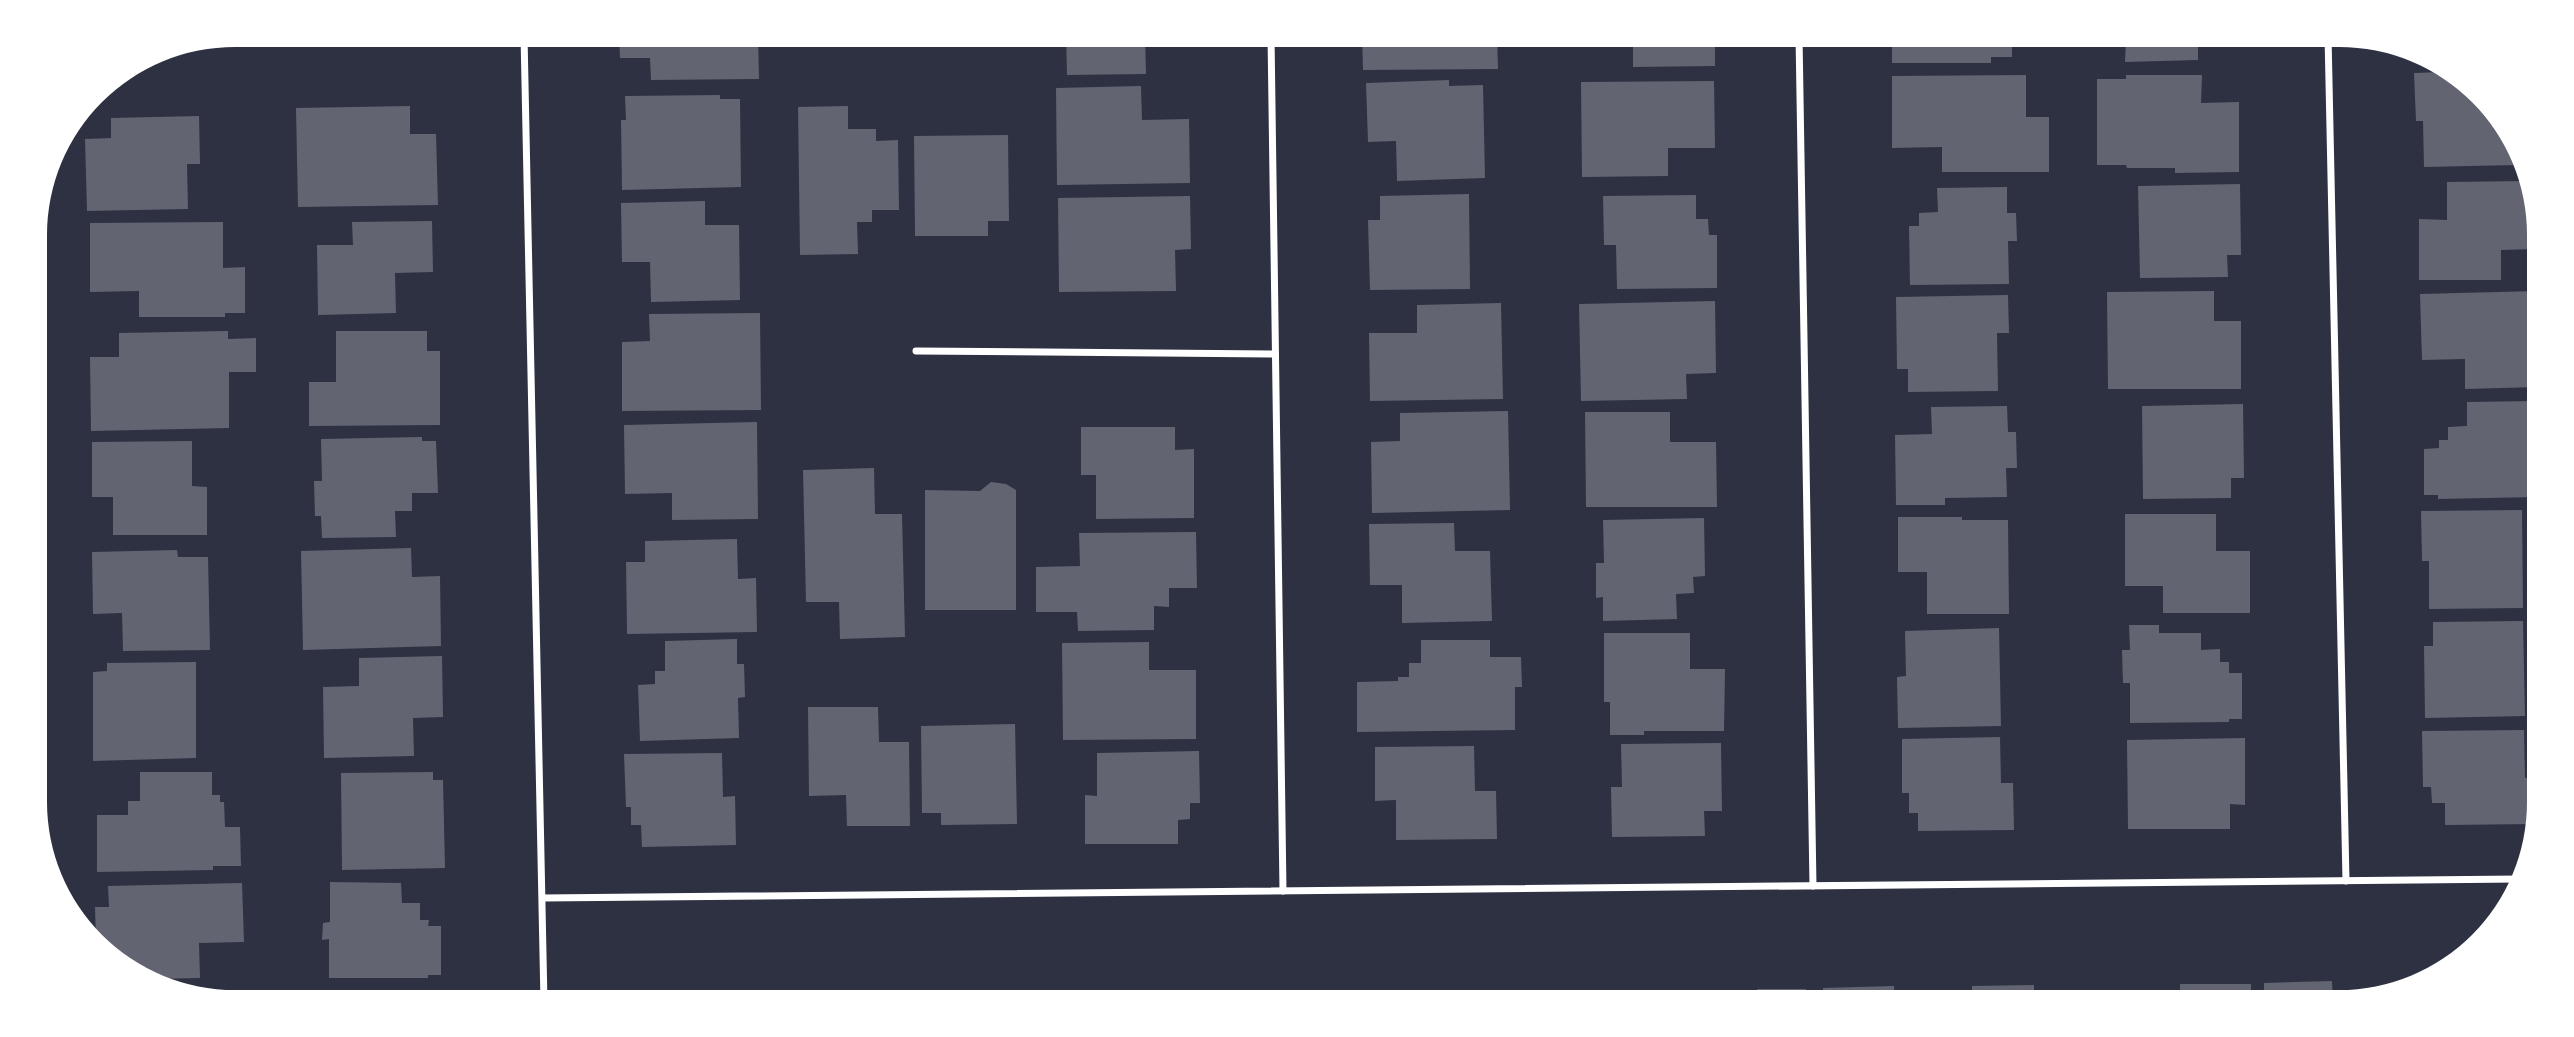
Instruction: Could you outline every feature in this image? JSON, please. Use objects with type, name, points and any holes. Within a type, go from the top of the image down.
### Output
[{"type":"street","points":[[524,47],[544,990]]},
{"type":"street","points":[[1271,47],[1283,891]]},
{"type":"street","points":[[1798,47],[1813,886]]},
{"type":"street","points":[[2328,47],[2346,881]]},
{"type":"street","points":[[916,351],[1275,354]]},
{"type":"street","points":[[543,898],[2510,879]]},
{"type":"building","points":[[620,47],[758,47],[759,79],[651,80],[650,58],[620,58]]},
{"type":"building","points":[[1066,47],[1145,47],[1146,74],[1067,75]]},
{"type":"building","points":[[1362,47],[1497,47],[1498,69],[1363,70]]},
{"type":"building","points":[[1633,47],[1715,47],[1715,66],[1633,67]]},
{"type":"building","points":[[1892,47],[2012,47],[2012,57],[1991,57],[1991,63],[1892,63]]},
{"type":"building","points":[[2126,47],[2198,47],[2198,60],[2125,62]]},
{"type":"building","points":[[2431,72],[2463,94],[2495,131],[2512,165],[2424,167],[2423,121],[2416,121],[2414,73]]},
{"type":"building","points":[[2026,75],[2026,117],[2049,117],[2049,172],[1942,172],[1942,147],[1892,148],[1892,76]]},
{"type":"building","points":[[2126,75],[2202,75],[2201,103],[2239,102],[2239,172],[2175,173],[2175,168],[2097,165],[2097,79],[2126,79]]},
{"type":"building","points":[[1449,80],[1449,86],[1483,85],[1485,178],[1397,181],[1396,141],[1368,142],[1366,83]]},
{"type":"building","points":[[1714,81],[1715,148],[1668,148],[1668,176],[1582,177],[1581,82]]},
{"type":"building","points":[[1141,86],[1142,120],[1189,119],[1190,183],[1057,185],[1056,88]]},
{"type":"building","points":[[720,95],[720,99],[740,99],[741,187],[622,190],[621,120],[626,120],[625,96]]},
{"type":"building","points":[[410,106],[410,134],[436,134],[438,205],[298,207],[296,108]]},
{"type":"building","points":[[848,106],[848,129],[876,129],[876,141],[898,140],[899,210],[872,210],[872,222],[857,222],[858,254],[800,255],[798,107]]},
{"type":"building","points":[[199,116],[200,164],[187,164],[188,209],[87,211],[85,139],[111,138],[111,118]]},
{"type":"building","points":[[1008,135],[1009,221],[988,221],[988,236],[915,236],[914,136]]},
{"type":"building","points":[[2518,181],[2525,211],[2527,249],[2501,250],[2501,280],[2419,280],[2419,219],[2447,220],[2447,182]]},
{"type":"building","points":[[2240,184],[2241,255],[2227,255],[2228,277],[2140,278],[2138,186]]},
{"type":"building","points":[[2007,187],[2007,213],[2016,213],[2017,241],[2008,241],[2009,284],[1910,285],[1909,226],[1919,226],[1919,213],[1938,212],[1937,188]]},
{"type":"building","points":[[1469,194],[1470,289],[1370,290],[1368,220],[1380,220],[1380,196]]},
{"type":"building","points":[[1696,195],[1696,219],[1708,219],[1709,235],[1717,235],[1717,288],[1617,289],[1616,245],[1604,245],[1603,196]]},
{"type":"building","points":[[1190,196],[1191,249],[1175,250],[1176,291],[1059,292],[1058,198]]},
{"type":"building","points":[[705,201],[705,225],[739,225],[740,300],[651,302],[650,262],[622,262],[621,203]]},
{"type":"building","points":[[432,221],[433,272],[395,273],[396,313],[318,315],[317,245],[353,245],[352,222]]},
{"type":"building","points":[[223,222],[223,268],[245,267],[245,313],[225,313],[225,317],[139,317],[139,291],[90,292],[90,223]]},
{"type":"building","points":[[2214,291],[2214,321],[2241,321],[2241,389],[2108,389],[2107,292]]},
{"type":"building","points":[[2527,291],[2527,387],[2465,389],[2465,359],[2422,360],[2420,294]]},
{"type":"building","points":[[2008,295],[2009,333],[1997,333],[1998,391],[1908,392],[1908,369],[1897,369],[1896,297]]},
{"type":"building","points":[[1715,301],[1716,373],[1686,374],[1687,399],[1581,401],[1579,304]]},
{"type":"building","points":[[1501,303],[1503,399],[1370,401],[1369,333],[1417,333],[1417,305]]},
{"type":"building","points":[[760,313],[761,410],[622,411],[622,342],[650,341],[649,314]]},
{"type":"building","points":[[228,331],[228,339],[256,338],[256,372],[229,372],[229,428],[91,431],[90,357],[119,357],[119,333]]},
{"type":"building","points":[[336,331],[427,331],[427,351],[440,351],[440,425],[309,426],[309,382],[336,382]]},
{"type":"building","points":[[2527,401],[2527,497],[2438,499],[2438,495],[2424,495],[2424,449],[2439,448],[2439,440],[2448,440],[2448,427],[2467,426],[2467,402]]},
{"type":"building","points":[[2243,404],[2244,478],[2231,478],[2231,498],[2143,499],[2142,406]]},
{"type":"building","points":[[2007,406],[2008,432],[2016,432],[2017,468],[2006,468],[2007,497],[1945,498],[1945,505],[1896,505],[1895,435],[1932,434],[1931,407]]},
{"type":"building","points":[[1508,411],[1510,510],[1372,513],[1371,442],[1400,441],[1400,413]]},
{"type":"building","points":[[1585,412],[1670,412],[1670,442],[1716,442],[1717,507],[1586,507]]},
{"type":"building","points":[[757,422],[758,519],[672,520],[672,493],[625,494],[624,425]]},
{"type":"building","points":[[1081,427],[1175,427],[1175,450],[1194,449],[1194,518],[1096,519],[1096,475],[1081,475]]},
{"type":"building","points":[[422,437],[422,441],[436,441],[438,493],[412,493],[412,511],[395,511],[396,537],[322,538],[321,516],[315,516],[314,481],[322,481],[321,439]]},
{"type":"building","points":[[192,441],[192,486],[207,487],[207,535],[113,535],[113,497],[92,497],[92,442]]},
{"type":"building","points":[[874,468],[875,514],[902,514],[905,637],[840,639],[839,602],[806,602],[803,470]]},
{"type":"building","points":[[991,482],[1006,484],[1016,490],[1016,610],[925,610],[925,490],[980,491]]},
{"type":"building","points":[[2522,510],[2523,608],[2429,609],[2429,561],[2422,561],[2421,511]]},
{"type":"building","points":[[2125,514],[2216,514],[2216,551],[2250,551],[2250,613],[2163,613],[2163,586],[2125,586]]},
{"type":"building","points":[[1898,517],[2008,520],[2009,614],[1927,614],[1927,572],[1898,572]]},
{"type":"building","points":[[1704,518],[1705,576],[1693,577],[1694,593],[1676,594],[1677,619],[1603,621],[1603,597],[1596,598],[1596,563],[1604,563],[1603,520]]},
{"type":"building","points":[[1454,523],[1455,551],[1490,551],[1492,621],[1402,623],[1402,585],[1370,585],[1369,524]]},
{"type":"building","points":[[1196,532],[1197,588],[1169,588],[1169,607],[1154,606],[1154,630],[1078,631],[1077,612],[1036,612],[1036,567],[1080,566],[1079,533]]},
{"type":"building","points":[[737,539],[738,579],[756,578],[757,632],[627,634],[626,562],[645,562],[645,541]]},
{"type":"building","points":[[411,548],[412,577],[440,576],[441,646],[303,650],[301,551]]},
{"type":"building","points":[[177,550],[178,557],[208,557],[210,650],[123,651],[122,613],[93,614],[92,552]]},
{"type":"building","points":[[2523,621],[2525,716],[2425,718],[2424,646],[2433,646],[2433,622]]},
{"type":"building","points":[[2129,625],[2159,625],[2159,633],[2201,633],[2201,650],[2220,649],[2220,662],[2229,662],[2229,673],[2242,673],[2242,719],[2229,719],[2229,722],[2130,723],[2130,683],[2123,683],[2122,650],[2130,650]]},
{"type":"building","points":[[1999,628],[2001,726],[1898,728],[1897,677],[1906,676],[1905,631]]},
{"type":"building","points":[[1604,633],[1690,633],[1690,669],[1725,669],[1724,731],[1644,731],[1644,735],[1610,735],[1610,702],[1604,702]]},
{"type":"building","points":[[737,639],[737,664],[744,664],[745,697],[738,698],[739,738],[640,741],[638,685],[655,684],[655,671],[665,671],[665,641]]},
{"type":"building","points":[[1421,640],[1490,640],[1490,657],[1521,657],[1522,687],[1515,687],[1515,730],[1357,732],[1357,682],[1398,681],[1398,677],[1409,677],[1409,663],[1421,663]]},
{"type":"building","points":[[1149,642],[1149,670],[1196,670],[1196,739],[1063,740],[1062,643]]},
{"type":"building","points":[[442,656],[443,717],[413,718],[414,756],[324,758],[323,687],[359,686],[359,658]]},
{"type":"building","points":[[196,662],[196,758],[93,761],[93,672],[107,671],[107,663]]},
{"type":"building","points":[[808,707],[878,707],[879,742],[909,742],[910,826],[847,826],[846,795],[809,796]]},
{"type":"building","points":[[1015,724],[1017,824],[941,825],[941,813],[922,813],[921,726]]},
{"type":"building","points":[[2524,730],[2527,778],[2525,824],[2445,825],[2445,803],[2432,803],[2431,787],[2423,787],[2422,731]]},
{"type":"building","points":[[2000,737],[2001,783],[2013,783],[2014,830],[1918,831],[1918,813],[1909,813],[1909,793],[1902,793],[1902,739]]},
{"type":"building","points":[[2245,738],[2245,805],[2230,804],[2230,829],[2128,829],[2127,740]]},
{"type":"building","points":[[1721,743],[1722,811],[1704,811],[1705,836],[1612,837],[1611,787],[1622,787],[1621,744]]},
{"type":"building","points":[[1474,746],[1475,791],[1496,791],[1497,839],[1396,840],[1396,800],[1375,801],[1375,747]]},
{"type":"building","points":[[1199,751],[1200,803],[1190,803],[1190,819],[1178,820],[1178,844],[1085,844],[1085,795],[1097,796],[1097,753]]},
{"type":"building","points":[[722,753],[723,797],[735,796],[736,845],[642,847],[641,825],[631,825],[631,807],[626,807],[624,754]]},
{"type":"building","points":[[140,772],[212,772],[212,795],[220,795],[220,802],[224,802],[225,827],[240,827],[241,866],[213,866],[213,870],[97,872],[97,815],[128,815],[128,801],[140,801]]},
{"type":"building","points":[[433,772],[433,780],[443,780],[445,868],[342,870],[341,773]]},
{"type":"building","points":[[330,882],[401,883],[402,903],[420,903],[420,920],[429,920],[428,926],[441,926],[441,975],[428,975],[428,978],[329,978],[329,939],[322,940],[323,923],[330,922]]},
{"type":"building","points":[[242,883],[244,942],[199,943],[200,978],[172,979],[131,958],[96,928],[95,907],[109,907],[108,886]]},
{"type":"building","points":[[2332,981],[2332,989],[2264,989],[2264,983]]},
{"type":"building","points":[[2180,984],[2251,984],[2251,989],[2180,989]]},
{"type":"building","points":[[2034,985],[2034,989],[1972,989],[1972,986]]},
{"type":"building","points":[[1894,986],[1894,989],[1823,988]]}]
